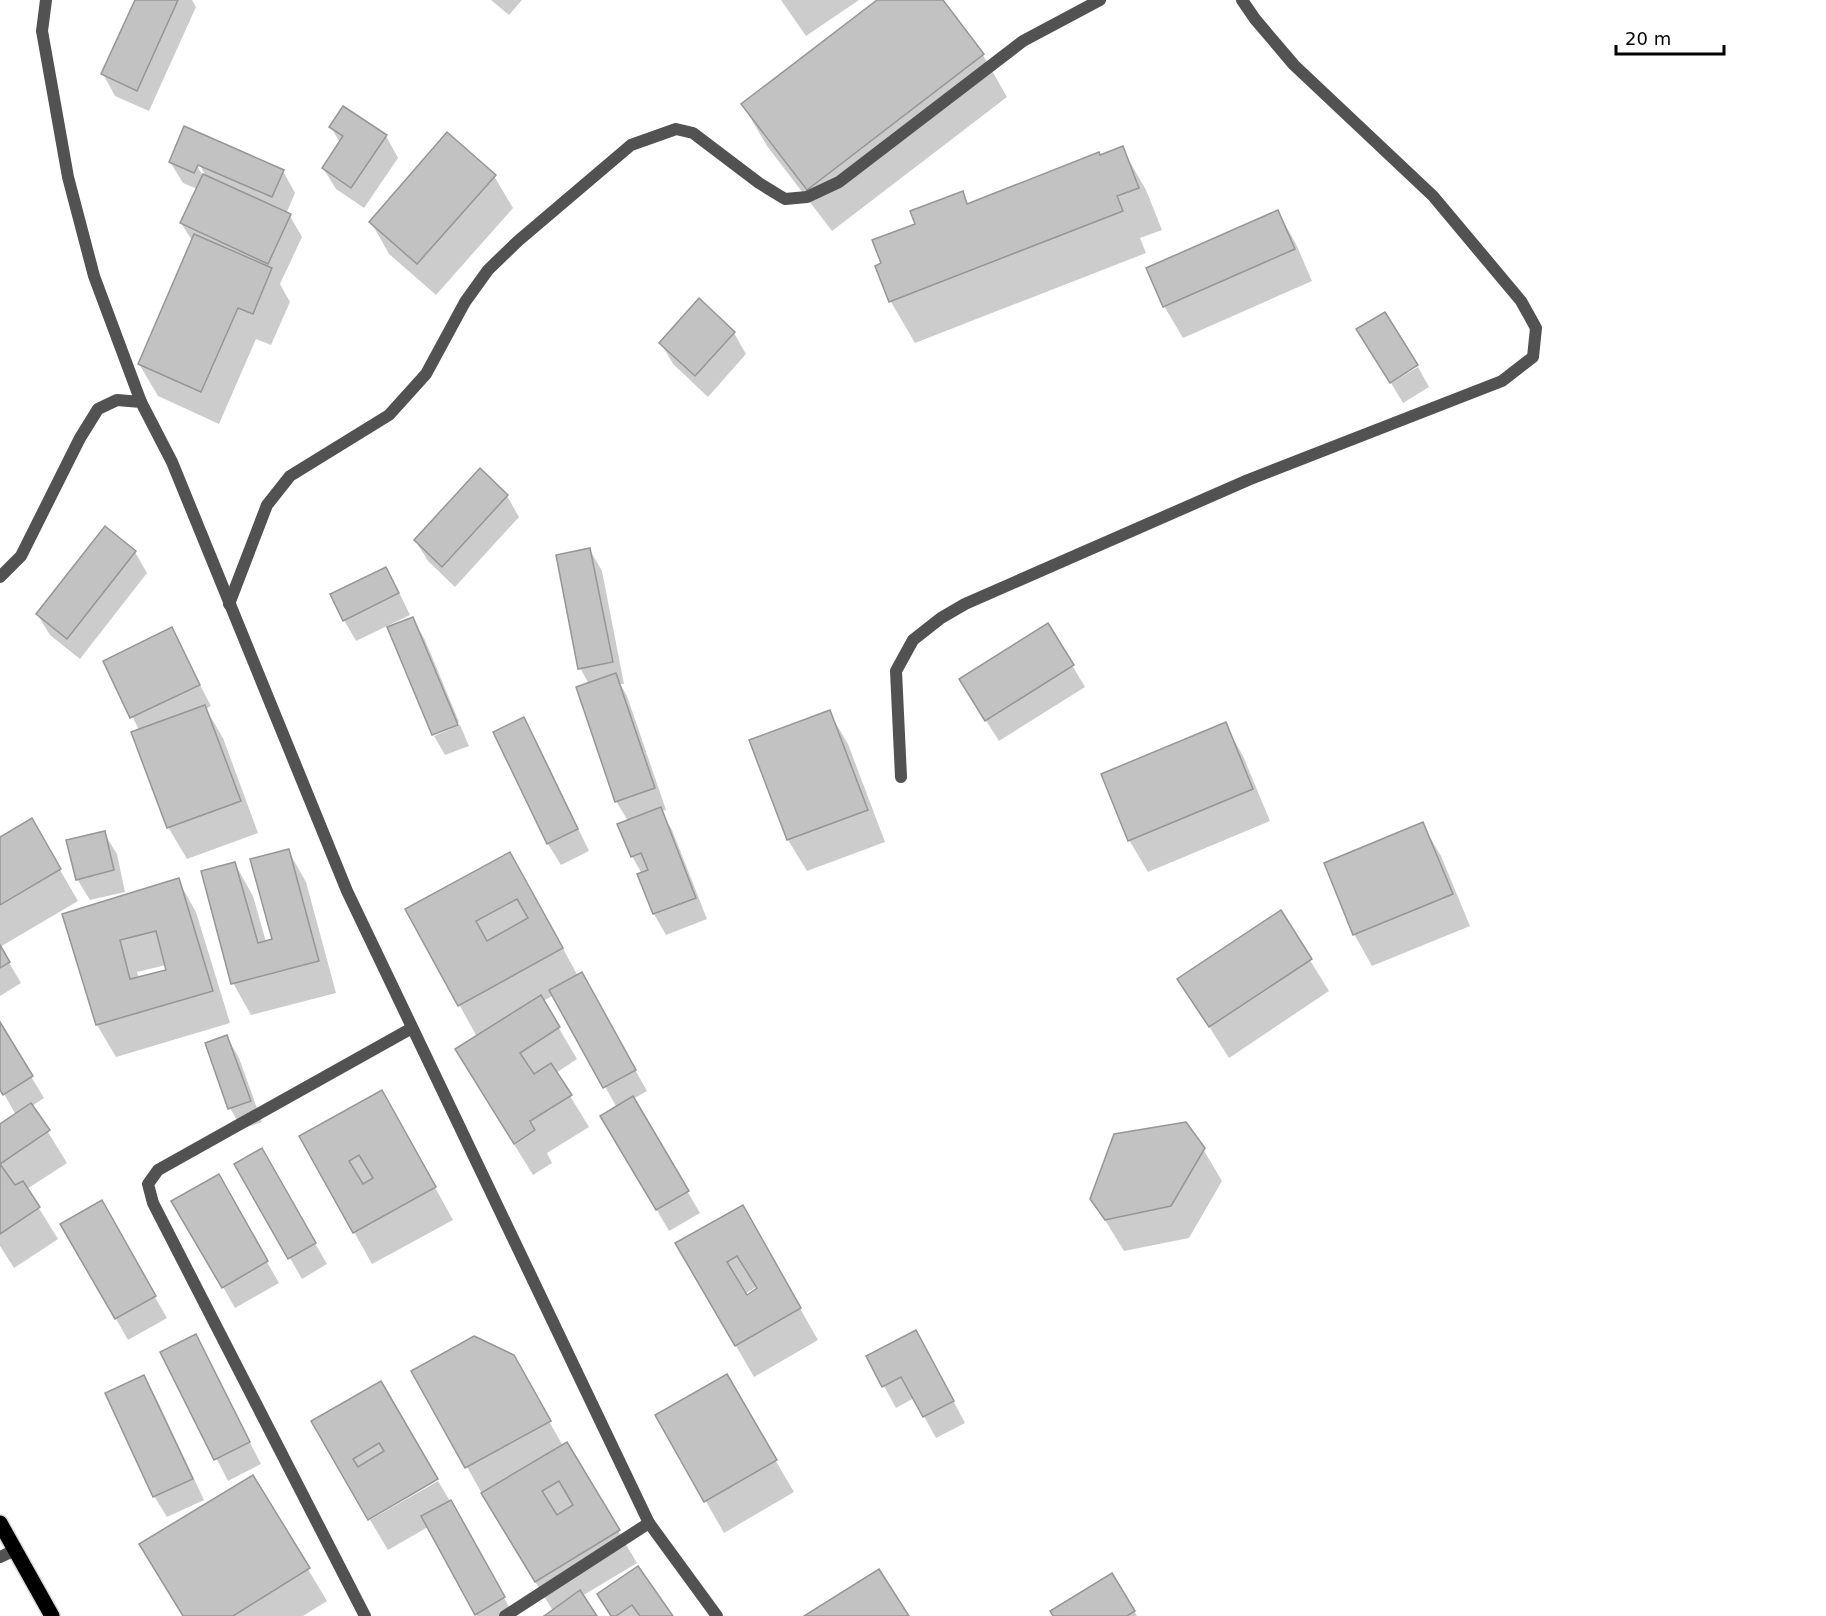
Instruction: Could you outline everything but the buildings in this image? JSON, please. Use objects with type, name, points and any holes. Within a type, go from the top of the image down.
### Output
[{"type":"main road","points":[[0,1523],[52,1616]]},
{"type":"street","points":[[46,0],[42,32],[68,177],[94,276],[141,402],[172,462],[347,891],[412,1028],[649,1523],[717,1616]]},
{"type":"street","points":[[229,604],[267,505],[290,476],[389,415],[426,374],[465,302],[488,270],[518,241],[631,145],[676,129],[693,133],[759,183],[785,199],[807,197],[839,182],[1023,41],[1100,0]]},
{"type":"street","points":[[902,777],[896,671],[913,640],[941,618],[966,604],[1248,480],[1502,381],[1533,357],[1536,328],[1521,301],[1433,196],[1294,65],[1242,0]]},
{"type":"street","points":[[0,577],[21,556],[80,438],[98,409],[117,400],[141,402]]},
{"type":"street","points":[[365,1616],[153,1203],[148,1184],[158,1170],[412,1028]]},
{"type":"street","points":[[505,1616],[649,1523]]},
{"type":"street","points":[[0,1557],[15,1550]]}]
